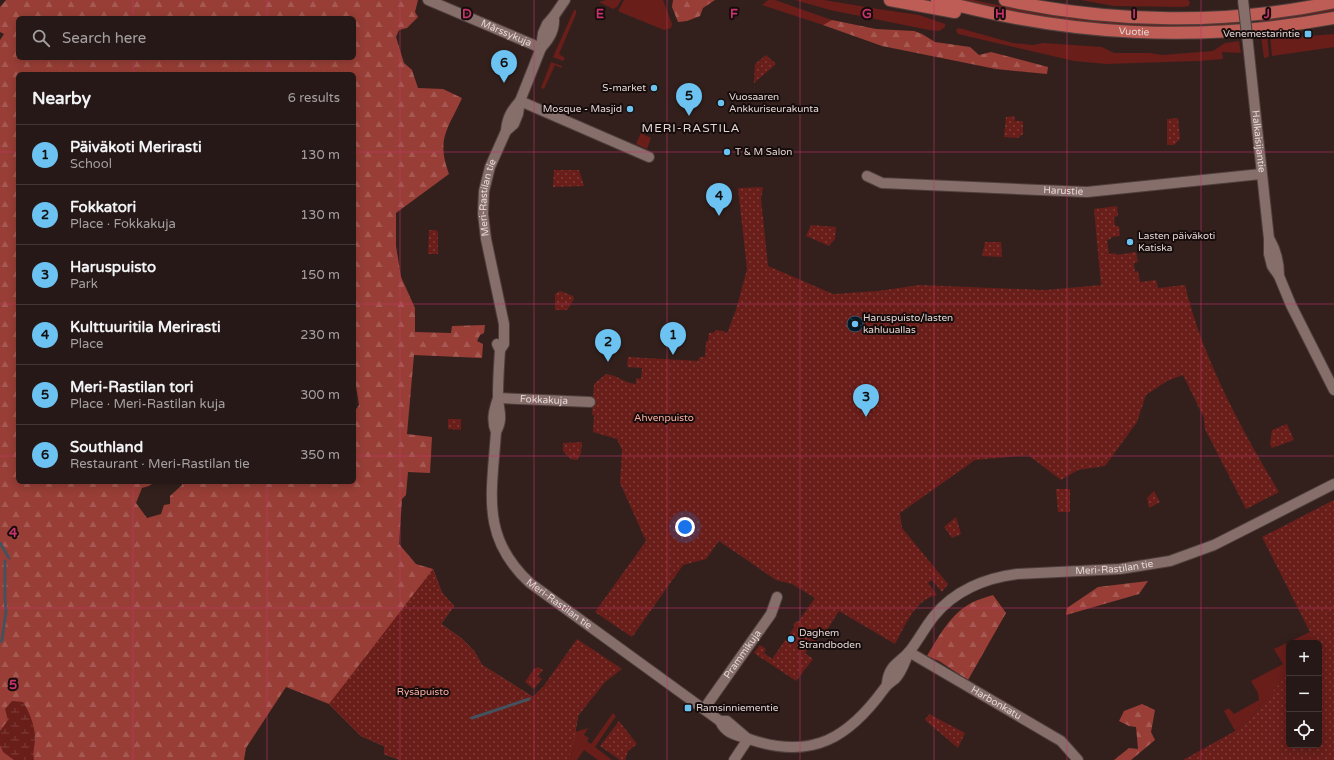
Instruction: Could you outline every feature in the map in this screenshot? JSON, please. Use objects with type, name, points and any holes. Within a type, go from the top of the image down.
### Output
[{"type":"main road","points":[[890,0],[937,9],[1014,19]]},
{"type":"main road","name":"Vuotie","points":[[936,0],[1014,19],[1098,30],[1181,34],[1240,31],[1334,18]]},
{"type":"main road","name":"Vuotie","points":[[1005,0],[1027,5],[1110,16],[1177,18],[1238,16],[1334,2]]},
{"type":"main road","points":[[1014,0],[1027,5]]},
{"type":"street","name":"Märssykuja","points":[[428,0],[541,48]]},
{"type":"street","name":"Meri-Rastilan tie","points":[[565,0],[554,16],[555,26],[551,36],[541,48],[520,101],[518,114],[514,124],[506,132],[490,167],[483,204],[486,239],[504,324],[504,344],[500,350],[498,398],[501,413],[500,424],[496,432],[492,499],[494,524],[500,545],[514,567],[538,590],[704,709],[720,720],[727,721],[748,739],[769,747],[787,749],[806,748],[828,742],[841,735],[858,721],[887,683],[888,673],[894,664],[909,652],[941,609],[956,596],[980,583],[1000,576],[1016,574],[1120,568],[1170,561],[1214,545],[1334,484]]},
{"type":"street","name":"Halkaisijantie","points":[[1243,0],[1261,174],[1270,239],[1277,252],[1279,276],[1291,305],[1334,390]]},
{"type":"street","points":[[520,101],[649,157]]},
{"type":"street","name":"Harustie","points":[[867,176],[882,183],[1087,192],[1261,174]]},
{"type":"street","name":"Fokkakuja","points":[[498,398],[590,402]]},
{"type":"street","name":"Prammikuja","points":[[704,709],[771,614],[777,597]]},
{"type":"street","name":"Harbonkatu","points":[[909,652],[1061,741],[1078,760]]},
{"type":"street","points":[[734,760],[748,739]]},
{"type":"green space","points":[[6,0],[418,0],[415,12],[418,17],[407,28],[399,30],[396,37],[404,63],[412,70],[418,88],[443,89],[462,98],[445,134],[445,162],[449,174],[396,213],[396,246],[401,277],[415,308],[415,332],[451,333],[452,326],[485,325],[484,333],[480,335],[477,341],[483,344],[482,358],[414,355],[407,434],[432,437],[430,473],[408,472],[406,495],[402,499],[399,544],[416,564],[433,569],[442,593],[454,606],[441,624],[461,638],[474,651],[482,665],[533,697],[543,687],[578,716],[574,739],[570,751],[570,760],[400,760],[384,754],[384,746],[361,736],[329,704],[286,687],[246,748],[244,760],[0,760],[0,40],[4,34],[0,32],[0,7]]},
{"type":"green space","points":[[606,0],[621,0],[617,7],[613,9],[599,2]]},
{"type":"green space","points":[[624,0],[663,0],[672,24],[671,28],[664,30],[618,11]]},
{"type":"green space","points":[[673,0],[715,0],[703,8],[700,16],[687,21],[678,22],[672,7]]},
{"type":"green space","points":[[768,0],[775,0],[832,20],[823,25],[762,5]]},
{"type":"green space","points":[[795,0],[824,0],[919,15],[945,24],[945,27],[939,31],[929,30],[830,10]]},
{"type":"green space","points":[[961,0],[973,0],[1041,14],[1113,22],[1175,24],[1238,22],[1238,25],[1162,26],[1086,23],[1023,14]]},
{"type":"green space","points":[[1081,0],[1188,0],[1190,2],[1189,6],[1183,7],[1114,6]]},
{"type":"green space","points":[[1334,8],[1334,11],[1259,23],[1259,20]]},
{"type":"green space","points":[[574,10],[576,10],[576,14],[559,54],[565,58],[563,61],[553,57]]},
{"type":"green space","points":[[832,20],[876,29],[914,31],[935,42],[970,47],[979,55],[991,52],[1048,67],[1047,74],[996,69],[882,46],[823,25]]},
{"type":"green space","points":[[959,28],[1013,43],[1033,45],[1043,43],[1102,47],[1114,53],[1150,53],[1162,55],[1213,51],[1225,43],[1239,41],[1241,53],[1222,52],[1223,59],[1199,61],[1106,64],[1074,61],[958,34],[956,30]]},
{"type":"green space","points":[[1334,34],[1334,47],[1272,56],[1270,35],[1295,37]]},
{"type":"green space","points":[[1267,35],[1269,55],[1268,57],[1264,58],[1261,36]]},
{"type":"green space","points":[[766,55],[776,64],[754,83],[755,64]]},
{"type":"green space","points":[[551,62],[562,66],[561,68],[555,65],[544,89],[541,88]]},
{"type":"green space","points":[[1014,116],[1015,121],[1023,121],[1023,134],[1018,138],[1004,137],[1006,117]]},
{"type":"green space","points":[[1178,118],[1180,139],[1174,145],[1167,145],[1167,119]]},
{"type":"green space","points":[[645,124],[648,125],[644,135],[651,138],[647,149],[636,144]]},
{"type":"green space","points":[[554,170],[579,170],[584,186],[553,187]]},
{"type":"green space","name":"Ahvenpuisto","points":[[763,187],[761,199],[768,266],[833,294],[878,291],[920,285],[1045,290],[1101,285],[1094,209],[1117,206],[1118,216],[1114,217],[1115,226],[1119,226],[1120,236],[1111,237],[1111,239],[1107,240],[1109,254],[1116,253],[1116,255],[1136,252],[1138,262],[1134,263],[1135,272],[1138,271],[1140,282],[1156,280],[1158,288],[1185,285],[1192,312],[1212,366],[1237,418],[1279,492],[1246,509],[1205,429],[1204,418],[1183,375],[1167,381],[1146,395],[1137,422],[1105,466],[1078,470],[1061,480],[1028,455],[975,460],[900,513],[902,528],[948,584],[942,592],[932,580],[928,583],[937,595],[929,598],[917,608],[907,622],[895,644],[839,611],[825,633],[821,633],[805,653],[813,659],[796,681],[754,653],[760,645],[766,649],[764,653],[772,659],[795,626],[793,625],[796,621],[798,622],[815,598],[792,584],[776,580],[719,541],[706,559],[683,565],[632,637],[595,612],[646,541],[620,483],[622,450],[617,439],[593,432],[594,415],[592,415],[594,384],[606,374],[636,384],[636,378],[641,379],[642,368],[627,367],[628,357],[699,361],[699,357],[705,357],[706,341],[708,341],[709,333],[713,333],[716,330],[727,333],[736,310],[747,269],[738,188]]},
{"type":"green space","points":[[811,225],[836,227],[835,239],[829,246],[806,236]]},
{"type":"green space","points":[[429,230],[436,230],[438,232],[438,254],[428,254]]},
{"type":"green space","points":[[985,242],[1001,242],[1002,257],[982,256]]},
{"type":"green space","points":[[560,291],[573,296],[574,299],[567,310],[555,310],[555,294]]},
{"type":"green space","points":[[448,419],[461,419],[461,430],[448,429]]},
{"type":"green space","points":[[1287,424],[1294,440],[1272,448],[1270,444],[1272,430]]},
{"type":"green space","points":[[582,442],[581,453],[577,460],[571,459],[563,451],[563,443]]},
{"type":"green space","points":[[1056,489],[1070,489],[1070,512],[1058,512]]},
{"type":"green space","points":[[1154,491],[1160,502],[1149,508],[1147,498]]},
{"type":"green space","points":[[1334,500],[1334,760],[1183,760],[1235,731],[1248,721],[1286,676],[1286,748],[1322,748],[1322,640],[1314,640],[1316,638],[1310,632],[1262,537]]},
{"type":"green space","points":[[956,517],[961,534],[952,538],[944,527]]},
{"type":"green space","name":"Rysäpuisto","points":[[433,569],[442,593],[454,606],[441,624],[461,638],[474,651],[482,665],[533,697],[543,687],[577,639],[622,669],[605,682],[578,716],[574,739],[570,751],[570,760],[400,760],[384,754],[384,746],[361,736],[329,704]]},
{"type":"green space","points":[[1148,581],[1139,594],[1066,615],[1067,608],[1098,587]]},
{"type":"green space","points":[[993,595],[1006,613],[968,680],[939,661],[927,656],[946,626],[958,612],[973,602]]},
{"type":"green space","points":[[1310,632],[1316,638],[1314,640],[1293,640]]},
{"type":"green space","points":[[1286,643],[1286,676],[1248,721],[1235,731],[1224,711],[1229,708],[1234,714],[1259,700],[1258,693],[1251,681],[1283,664],[1274,649]]},
{"type":"green space","points":[[538,667],[543,670],[538,676],[542,679],[534,689],[525,682],[534,669]]},
{"type":"green space","points":[[12,701],[23,702],[34,726],[34,760],[14,760],[3,752],[0,745],[0,731],[8,720],[5,709]]},
{"type":"green space","points":[[1142,704],[1155,710],[1151,732],[1155,740],[1131,760],[1114,760],[1129,748],[1138,749],[1136,727],[1129,726],[1119,721],[1124,711]]},
{"type":"green space","points":[[613,713],[616,716],[595,747],[612,760],[598,760],[584,750],[577,760],[570,760],[570,751],[575,732],[588,728],[584,735],[589,738],[587,741],[591,744]]},
{"type":"green space","points":[[929,714],[965,733],[958,748],[925,720]]},
{"type":"green space","points":[[619,721],[637,744],[628,751],[625,760],[620,760],[600,746]]},
{"type":"water","name":"Haruspuisto/lasten kahluuallas","points":[[855,316],[862,321],[863,324],[858,331],[855,332],[848,327],[847,324],[852,317]]},
{"type":"waterway","points":[[0,543],[9,558]]},
{"type":"waterway","points":[[0,642],[2,640],[6,611],[5,561]]},
{"type":"waterway","points":[[472,718],[529,699]]},
{"type":"place","name":"Venemestarintie","points":[[1308,34]]},
{"type":"place","name":"Southland","points":[[504,83]]},
{"type":"place","name":"S-market","points":[[654,88]]},
{"type":"place","name":"Vuosaaren Ankkuriseurakunta","points":[[721,103]]},
{"type":"place","name":"Mosque - Masjid","points":[[630,109]]},
{"type":"place","name":"Meri-Rastilan tori","points":[[689,116]]},
{"type":"place","name":"T & M Salon","points":[[727,152]]},
{"type":"place","name":"Kulttuuritila Merirasti","points":[[719,216]]},
{"type":"place","name":"Lasten päiväkoti Katiska","points":[[1130,242]]},
{"type":"place","name":"Haruspuisto/lasten kahluuallas","points":[[855,324]]},
{"type":"place","name":"Päiväkoti Merirasti","points":[[673,355]]},
{"type":"place","name":"Fokkatori","points":[[608,362]]},
{"type":"place","name":"Haruspuisto","points":[[866,417]]},
{"type":"place","name":"Daghem Strandboden","points":[[791,639]]},
{"type":"place","name":"Ramsinniementie","points":[[688,708]]},
{"type":"district","name":"MERI-RASTILA","points":[[691,128]]}]
